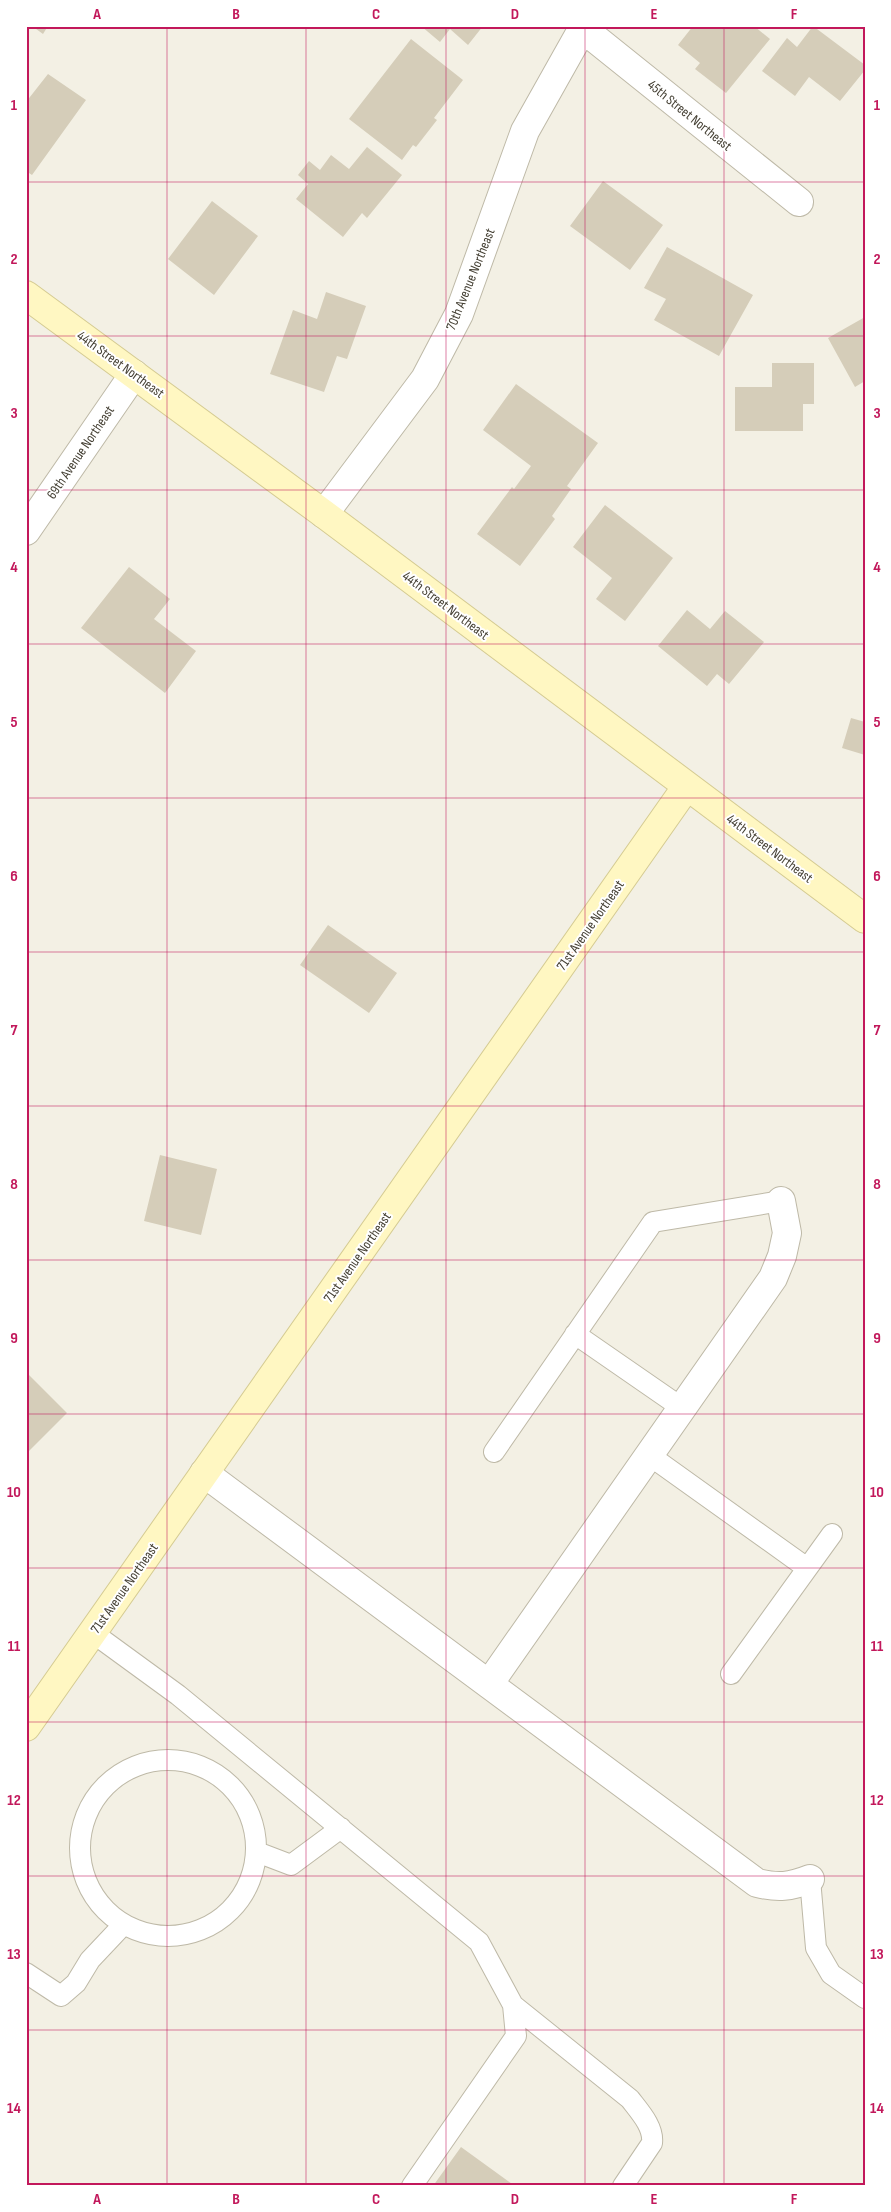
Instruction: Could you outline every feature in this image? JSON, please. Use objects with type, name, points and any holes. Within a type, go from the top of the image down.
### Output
[{"type":"street","name":"45th Street Northeast","points":[[583,27],[799,202]]},
{"type":"street","name":"70th Avenue Northeast","points":[[324,514],[425,379],[459,314],[525,131],[583,27]]},
{"type":"street","name":"44th Street Northeast","points":[[26,295],[324,514],[865,919]]},
{"type":"street","name":"69th Avenue Northeast","points":[[26,531],[134,374]]},
{"type":"street","name":"71st Avenue Northeast","points":[[26,1727],[687,786]]},
{"type":"street","points":[[489,1684],[773,1278],[782,1256],[787,1233],[781,1201]]},
{"type":"street","points":[[204,1473],[757,1883],[771,1886],[791,1886],[810,1879]]},
{"type":"lane","points":[[494,1452],[653,1222],[781,1201]]},
{"type":"lane","points":[[576,1334],[682,1408]]},
{"type":"lane","points":[[649,1455],[807,1568]]},
{"type":"lane","points":[[732,1674],[832,1534]]},
{"type":"lane","points":[[93,1632],[178,1695],[479,1942],[514,2005],[630,2099],[645,2119],[653,2136],[652,2144],[623,2186]]},
{"type":"lane","points":[[168,1760],[196,1764],[222,1777],[242,1798],[254,1824],[257,1852],[250,1883],[234,1909],[210,1927],[182,1936],[151,1936],[123,1925],[101,1907],[86,1882],[80,1854],[83,1826],[94,1799],[114,1778],[139,1764],[168,1760]]},
{"type":"lane","points":[[257,1852],[291,1865],[341,1828]]},
{"type":"lane","points":[[810,1879],[816,1948],[831,1974],[865,1998]]},
{"type":"lane","points":[[26,1973],[61,1996],[76,1983],[90,1960],[123,1925]]},
{"type":"lane","points":[[412,2186],[516,2036],[514,2005]]},
{"type":"building","points":[[32,26],[48,26],[43,34]]},
{"type":"building","points":[[421,26],[483,26],[468,45],[450,29],[440,42]]},
{"type":"building","points":[[693,26],[754,26],[770,39],[726,93],[695,69],[700,63],[678,45]]},
{"type":"building","points":[[813,26],[865,65],[865,70],[840,101],[809,77],[795,96],[762,71],[787,38],[797,47]]},
{"type":"building","points":[[411,39],[463,80],[434,118],[437,120],[416,147],[413,145],[402,160],[349,119]]},
{"type":"building","points":[[48,74],[86,100],[32,175],[26,171],[26,102]]},
{"type":"building","points":[[367,147],[402,175],[367,218],[362,213],[343,237],[296,199],[308,184],[298,175],[309,161],[320,170],[331,155],[349,169]]},
{"type":"building","points":[[603,181],[663,225],[630,270],[570,226]]},
{"type":"building","points":[[212,201],[258,236],[214,295],[168,259]]},
{"type":"building","points":[[667,247],[753,295],[719,356],[654,320],[666,299],[644,288]]},
{"type":"building","points":[[326,292],[366,306],[347,359],[337,356],[324,392],[270,374],[293,310],[317,319]]},
{"type":"building","points":[[865,317],[865,381],[855,387],[828,338]]},
{"type":"building","points":[[772,363],[814,363],[814,404],[803,404],[803,431],[735,431],[735,387],[772,387]]},
{"type":"building","points":[[516,384],[598,443],[567,486],[571,489],[552,516],[555,519],[520,566],[477,534],[512,487],[514,489],[531,466],[483,430]]},
{"type":"building","points":[[605,505],[673,558],[625,621],[596,599],[612,578],[573,547]]},
{"type":"building","points":[[129,567],[170,599],[154,619],[196,651],[165,693],[81,628]]},
{"type":"building","points":[[687,610],[710,629],[725,611],[764,642],[729,684],[717,674],[707,686],[658,646]]},
{"type":"building","points":[[851,718],[865,722],[865,755],[842,748]]},
{"type":"building","points":[[328,925],[397,973],[369,1013],[300,965]]},
{"type":"building","points":[[160,1155],[217,1169],[201,1235],[144,1221]]},
{"type":"building","points":[[26,1372],[67,1413],[26,1454]]},
{"type":"building","points":[[461,2147],[515,2186],[433,2186]]}]
